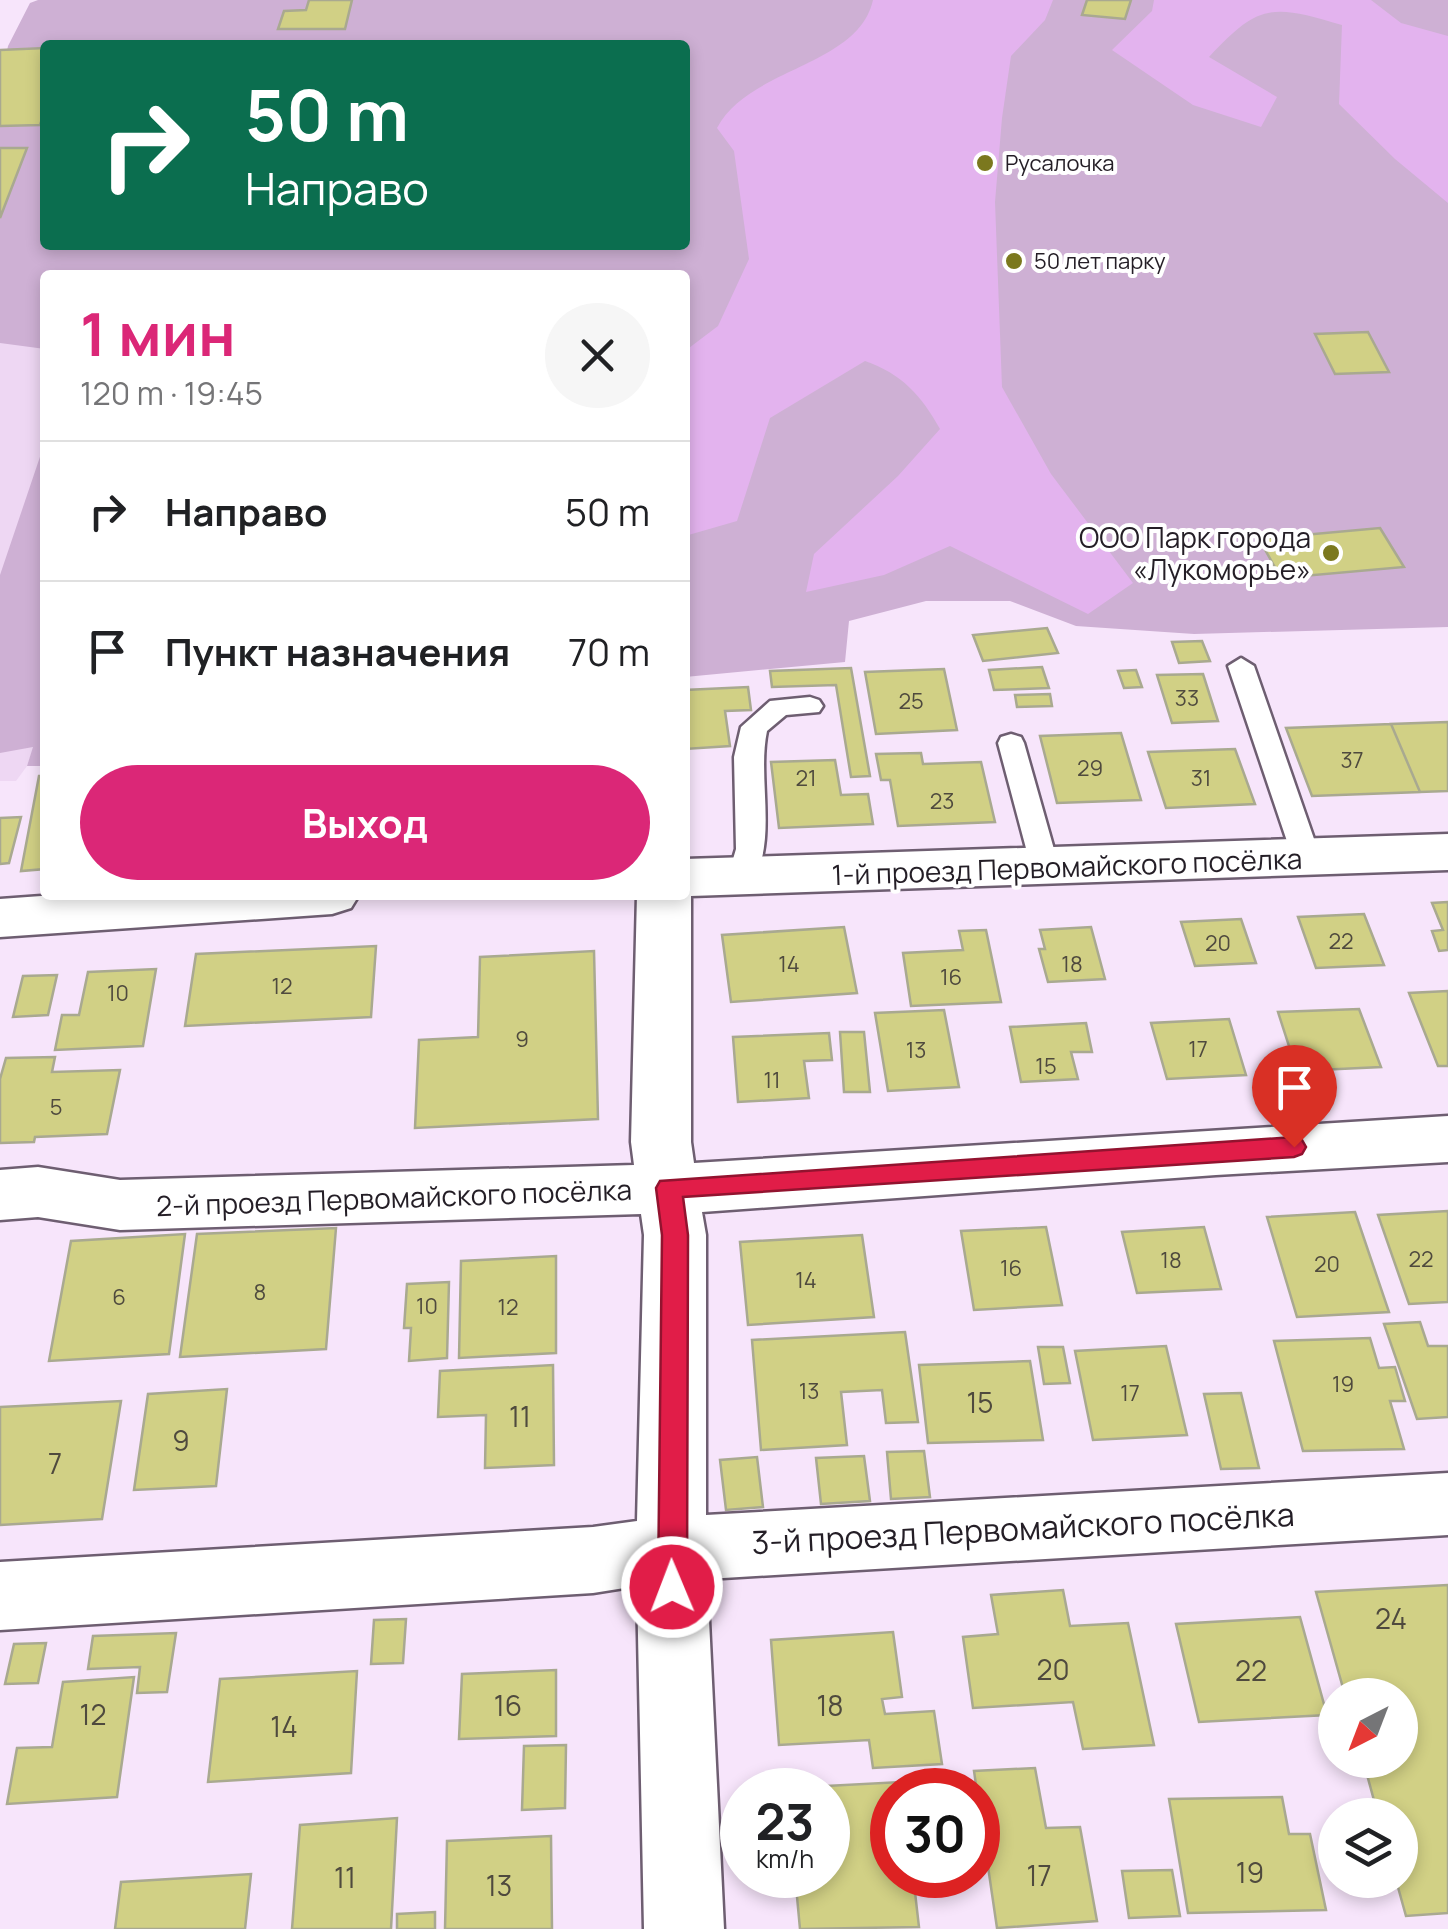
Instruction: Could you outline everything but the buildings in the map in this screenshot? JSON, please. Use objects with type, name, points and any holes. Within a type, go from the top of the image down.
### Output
[{"type":"street","name":"1-й проезд Первомайского посёлка","points":[[690,878],[1448,852]]},
{"type":"street","points":[[0,918],[116,902],[178,900]]},
{"type":"street","points":[[664,900],[661,1142],[675,1235],[671,1549],[684,1929]]},
{"type":"street","name":"2-й проезд Первомайского посёлка","points":[[0,1195],[38,1192],[120,1205],[669,1188],[1448,1139]]},
{"type":"street","name":"3-й проезд Первомайского посёлка","points":[[0,1596],[593,1560],[671,1549],[1448,1504]]},
{"type":"lane","points":[[1241,666],[1307,859]]},
{"type":"lane","points":[[742,876],[750,848],[748,757],[754,728],[780,707],[810,706]]},
{"type":"lane","points":[[1011,743],[1045,867]]},
{"type":"shaded area","points":[[38,0],[1448,0],[1448,627],[1194,634],[1076,626],[1010,601],[926,601],[849,621],[845,662],[690,677],[690,270],[40,270],[40,348],[0,343],[0,87],[8,46],[30,3]]},
{"type":"shaded area","points":[[873,0],[1053,0],[1045,20],[1011,56],[1002,118],[995,202],[1002,387],[1051,474],[1133,583],[1088,614],[950,546],[884,575],[806,592],[814,554],[898,476],[940,429],[909,387],[890,372],[865,361],[770,418],[737,521],[690,535],[690,347],[718,326],[749,259],[734,151],[717,128],[732,108],[753,92],[847,40],[863,22]]},
{"type":"shaded area","points":[[1154,0],[1371,0],[1401,23],[1448,36],[1448,203],[1395,159],[1339,104],[1342,25],[1299,14],[1268,13],[1241,26],[1209,57],[1277,97],[1261,127],[1193,105],[1112,50],[1152,11]]},
{"type":"shaded area","points":[[0,265],[40,274],[40,728],[27,766],[16,781],[0,781]]},
{"type":"shaded area","points":[[40,457],[40,766],[27,766],[33,747],[0,753],[0,575]]},
{"type":"place","name":"Русалочка","points":[[985,163]]},
{"type":"place","name":"50 лет парку","points":[[1014,261]]},
{"type":"place","name":"ООО Парк города «Лукоморье»","points":[[1331,553]]},
{"type":"route","points":[[672,1587],[675,1235],[669,1188],[1294,1147]]}]
